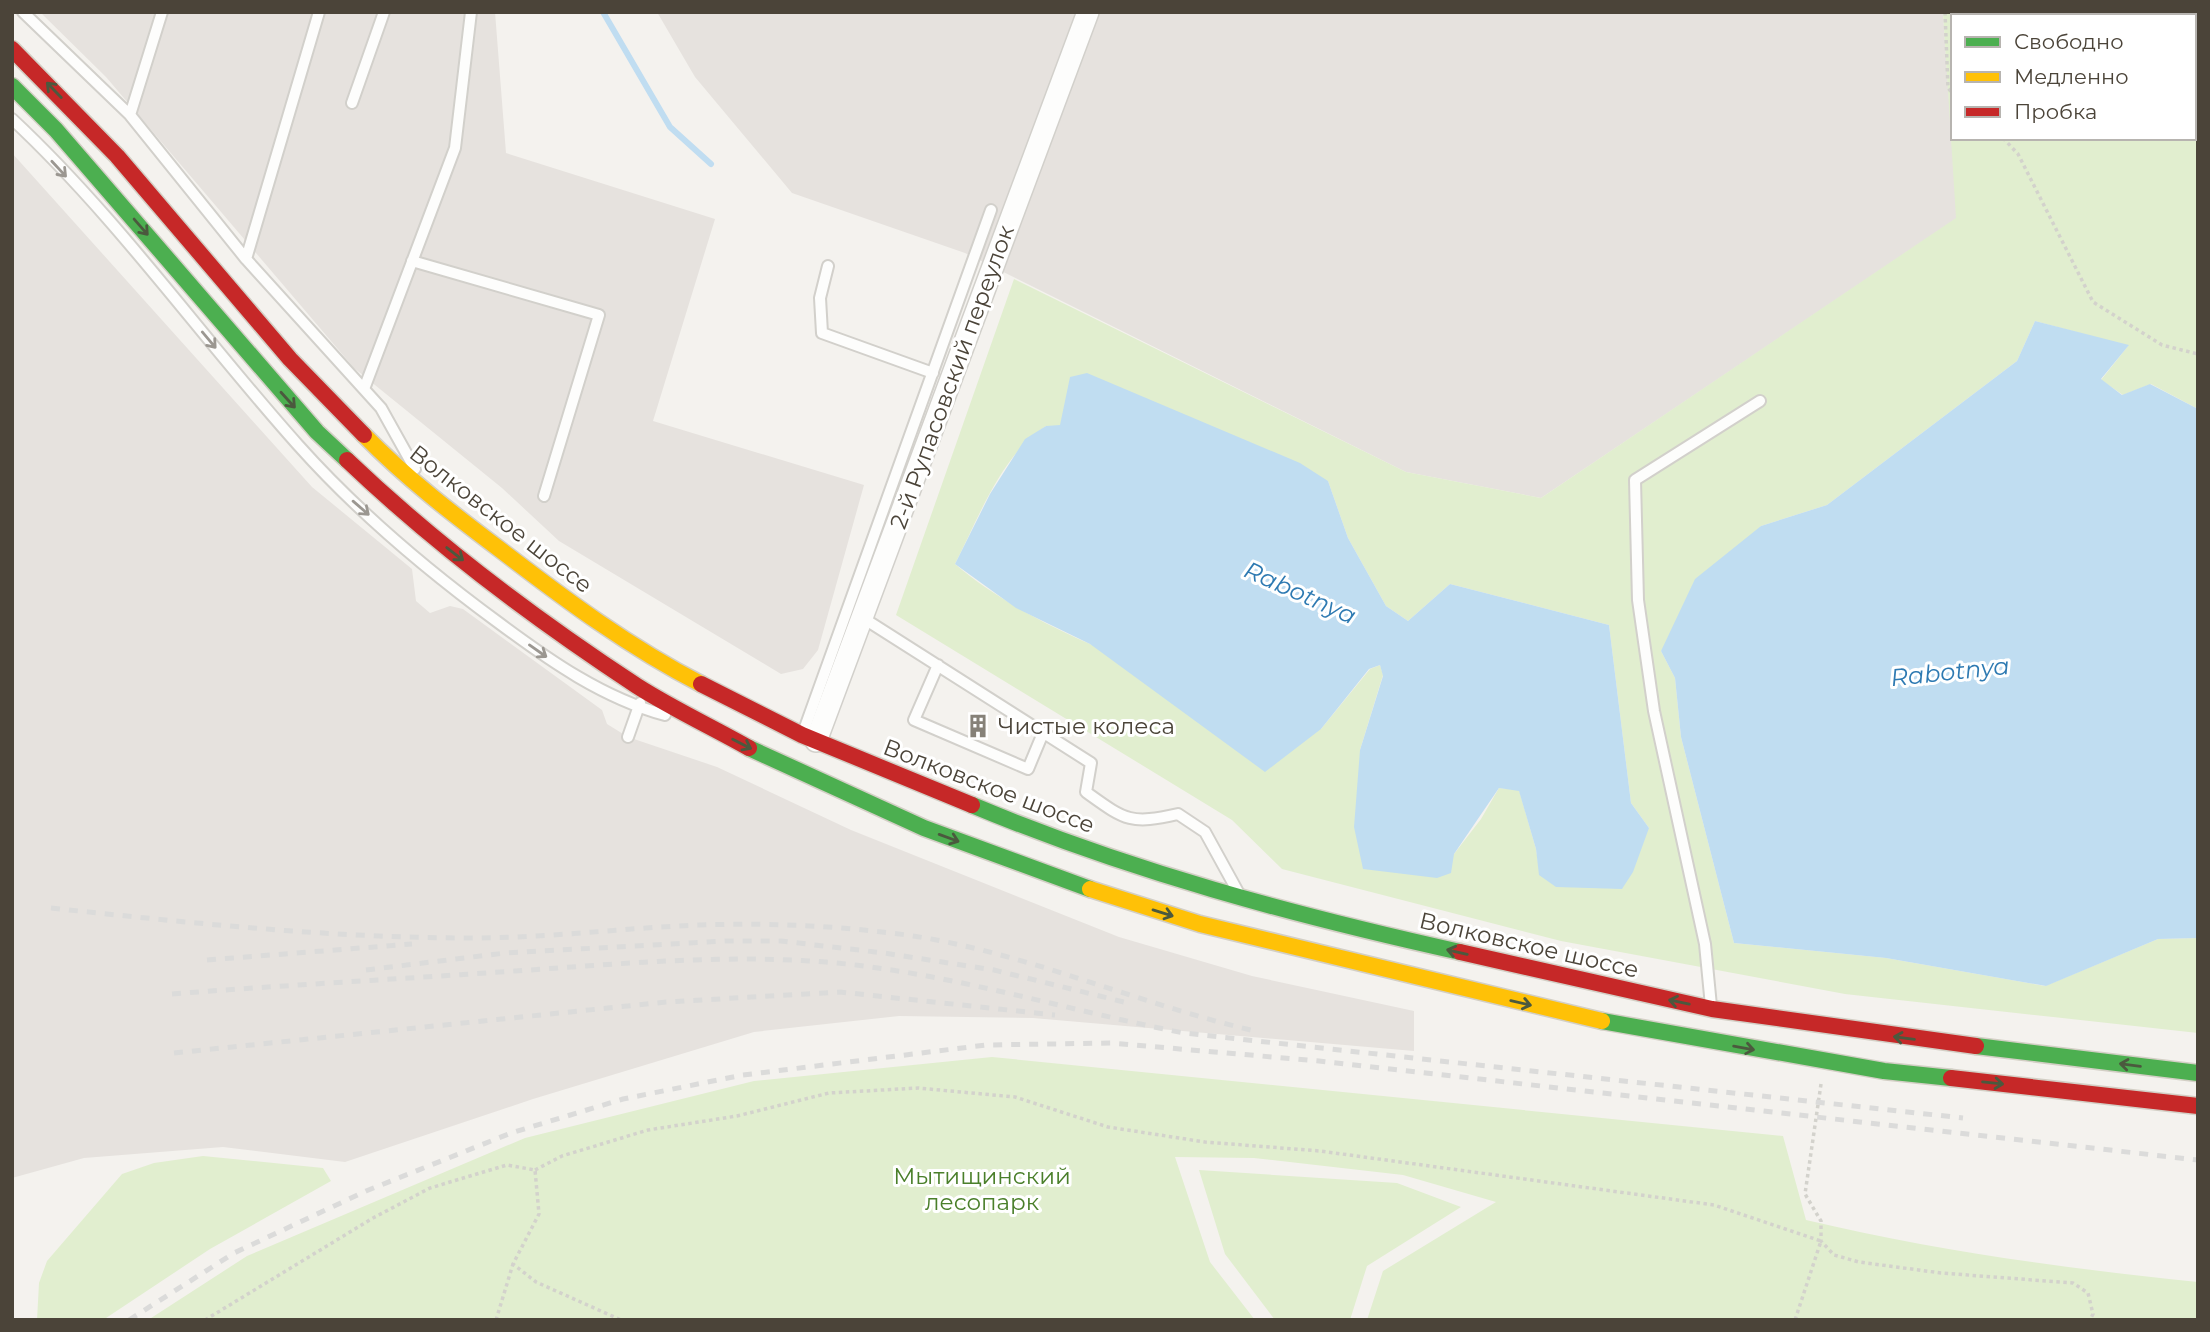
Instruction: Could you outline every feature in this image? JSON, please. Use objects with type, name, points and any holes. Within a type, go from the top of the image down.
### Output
[{"type":"main road","name":"Волковское шоссе","points":[[12,48],[117,156],[290,359],[383,455],[433,499],[583,613],[663,664],[809,738],[1037,832],[1243,900],[1351,928],[1712,1009],[1845,1030],[2198,1073]]},
{"type":"main road","points":[[12,86],[55,130],[178,270],[235,341],[326,441],[398,509],[533,614],[645,691],[709,726],[924,828],[1094,891],[1200,924],[1581,1017],[1740,1048],[1884,1071],[2198,1105]]},
{"type":"street","name":"2-й Рупасовский переулок","points":[[809,738],[863,618],[1088,12]]},
{"type":"lane","points":[[130,116],[162,12]]},
{"type":"lane","points":[[246,259],[319,12]]},
{"type":"lane","points":[[352,103],[384,12]]},
{"type":"lane","points":[[364,389],[455,148],[471,12]]},
{"type":"lane","points":[[29,15],[130,116],[246,259],[381,408],[433,499]]},
{"type":"lane","points":[[12,119],[100,213],[298,445],[348,497],[469,601],[542,655],[639,708],[709,726]]},
{"type":"lane","points":[[809,738],[990,211]]},
{"type":"lane","points":[[412,261],[599,315],[544,496]]},
{"type":"lane","points":[[828,266],[820,298],[822,333],[933,373]]},
{"type":"lane","points":[[1712,1009],[1705,944],[1654,711],[1640,612],[1635,480],[1760,401]]},
{"type":"lane","points":[[863,618],[1091,763],[1086,792],[1117,814],[1145,822],[1178,814],[1205,832],[1243,900]]},
{"type":"lane","points":[[938,665],[914,720],[1028,769],[1044,733]]},
{"type":"lane","points":[[628,737],[645,691]]},
{"type":"path","points":[[1945,12],[1948,88],[1951,92]]},
{"type":"path","points":[[2005,140],[2018,154],[2093,302],[2162,345],[2198,354]]},
{"type":"path","points":[[1795,1320],[1821,1241],[1821,1221],[1805,1194],[1821,1084]]},
{"type":"path","points":[[205,1320],[373,1218],[430,1188],[507,1166],[535,1170],[562,1156],[648,1130],[737,1116],[829,1093],[918,1088],[1015,1097],[1108,1127],[1193,1140],[1320,1151],[1714,1205],[1821,1241],[1834,1255],[1859,1262],[1941,1273],[2073,1283],[2088,1293],[2093,1314],[2090,1320]]},
{"type":"path","points":[[496,1320],[513,1264],[539,1214],[535,1170]]},
{"type":"path","points":[[513,1264],[536,1282],[621,1320]]},
{"type":"shaded area","points":[[40,12],[495,12],[506,153],[715,219],[653,421],[864,485],[818,650],[803,669],[781,674],[559,541],[502,488],[354,368],[106,77]]},
{"type":"shaded area","points":[[657,12],[1943,12],[1957,218],[1541,498],[1406,472],[965,253],[792,193],[695,77]]},
{"type":"shaded area","points":[[12,153],[312,487],[412,569],[416,601],[430,613],[450,606],[463,609],[602,710],[607,724],[628,737],[717,767],[851,830],[1119,937],[1252,976],[1414,1011],[1414,1051],[1033,1018],[899,1016],[754,1032],[533,1099],[345,1162],[223,1147],[84,1158],[12,1178]]},
{"type":"green space","points":[[1943,12],[2198,12],[2198,409],[2151,384],[2123,395],[2101,380],[2128,346],[2035,321],[2017,361],[1827,505],[1761,526],[1661,651],[1675,678],[1681,737],[1734,943],[1886,958],[2045,986],[2158,939],[2198,938],[2198,1033],[1845,994],[1561,941],[1282,869],[1232,820],[896,615],[1014,279],[1406,472],[1541,498],[1956,218],[1951,140],[2196,140],[2196,14],[1951,14],[1951,139]],"holes":[[[1046,426],[1060,426],[1328,481],[1348,538],[1386,606],[1408,621],[1450,584],[1609,625],[1631,803],[1649,828],[1540,875],[1536,849],[1519,790],[1499,788],[1481,819],[1454,854],[1360,750],[1383,675],[1380,665],[1370,669],[1321,729],[1179,679],[1081,640],[993,592],[955,564],[982,507],[1016,453]]]},
{"type":"green space","name":"Мытищинский лесопарк","points":[[992,1057],[1783,1136],[1806,1220],[1904,1241],[2000,1257],[2198,1282],[2198,1320],[1367,1320],[1383,1271],[1496,1202],[1403,1175],[1254,1158],[1175,1157],[1210,1262],[1255,1320],[148,1320],[247,1256],[525,1138],[754,1081]]},
{"type":"green space","points":[[203,1156],[323,1168],[331,1181],[210,1249],[103,1320],[37,1320],[39,1283],[47,1261],[122,1174],[154,1163]]},
{"type":"green space","points":[[1199,1170],[1397,1183],[1461,1207],[1367,1266],[1350,1320],[1275,1320],[1225,1254]]},
{"type":"water","points":[[2035,321],[2129,345],[2101,379],[2122,395],[2150,384],[2198,409],[2198,938],[2158,939],[2046,986],[1886,958],[1734,943],[1681,737],[1675,678],[1661,651],[1695,579],[1761,526],[1827,505],[2017,361]]},
{"type":"water","points":[[1087,373],[1300,463],[1328,481],[1348,538],[1386,606],[1408,621],[1450,584],[1609,625],[1631,803],[1649,828],[1633,872],[1622,889],[1556,887],[1539,875],[1536,849],[1519,791],[1499,788],[1454,854],[1451,873],[1437,878],[1363,869],[1354,827],[1360,750],[1383,676],[1380,665],[1369,669],[1321,729],[1265,772],[1090,644],[1016,608],[955,564],[990,494],[1025,439],[1046,426],[1060,425],[1070,377]]},
{"type":"waterway","name":"Rabotnya","points":[[603,12],[670,127],[711,164]]},
{"type":"railway","points":[[51,908],[261,929],[419,937],[529,936],[722,924],[791,925],[882,932],[930,939],[1023,961],[1255,1031]]},
{"type":"railway","points":[[366,970],[505,953],[725,941],[781,941],[994,970],[1128,1003]]},
{"type":"railway","points":[[207,960],[412,944]]},
{"type":"railway","points":[[172,994],[670,961],[748,959],[826,962],[916,974],[1184,1033],[1963,1118]]},
{"type":"railway","points":[[174,1053],[666,1002],[840,992],[1055,1015]]},
{"type":"railway","points":[[129,1320],[234,1253],[366,1191],[511,1133],[623,1099],[743,1075],[986,1045],[1111,1043],[1319,1061],[2198,1160]]},
{"type":"traffic: fast","points":[[12,86],[56,130],[317,432],[347,460]]},
{"type":"traffic: fast","points":[[749,748],[924,828],[1090,889]]},
{"type":"traffic: fast","points":[[972,805],[1031,829],[1152,871],[1274,907],[1460,952]]},
{"type":"traffic: fast","points":[[1602,1021],[1884,1071],[1951,1078]]},
{"type":"traffic: fast","points":[[1976,1046],[2198,1073]]},
{"type":"traffic: slow","points":[[364,435],[431,496],[550,587],[623,639],[701,684]]},
{"type":"traffic: slow","points":[[1090,889],[1200,924],[1602,1021]]},
{"type":"traffic: jam","points":[[12,49],[117,156],[290,359],[364,435]]},
{"type":"traffic: jam","points":[[347,460],[451,551],[561,634],[651,694],[749,748]]},
{"type":"traffic: jam","points":[[701,684],[802,735],[972,805]]},
{"type":"traffic: jam","points":[[1460,952],[1712,1009],[1976,1046]]},
{"type":"traffic: jam","points":[[1951,1078],[2198,1106]]},
{"type":"place","name":"Чистые колеса","points":[[978,726]]}]
